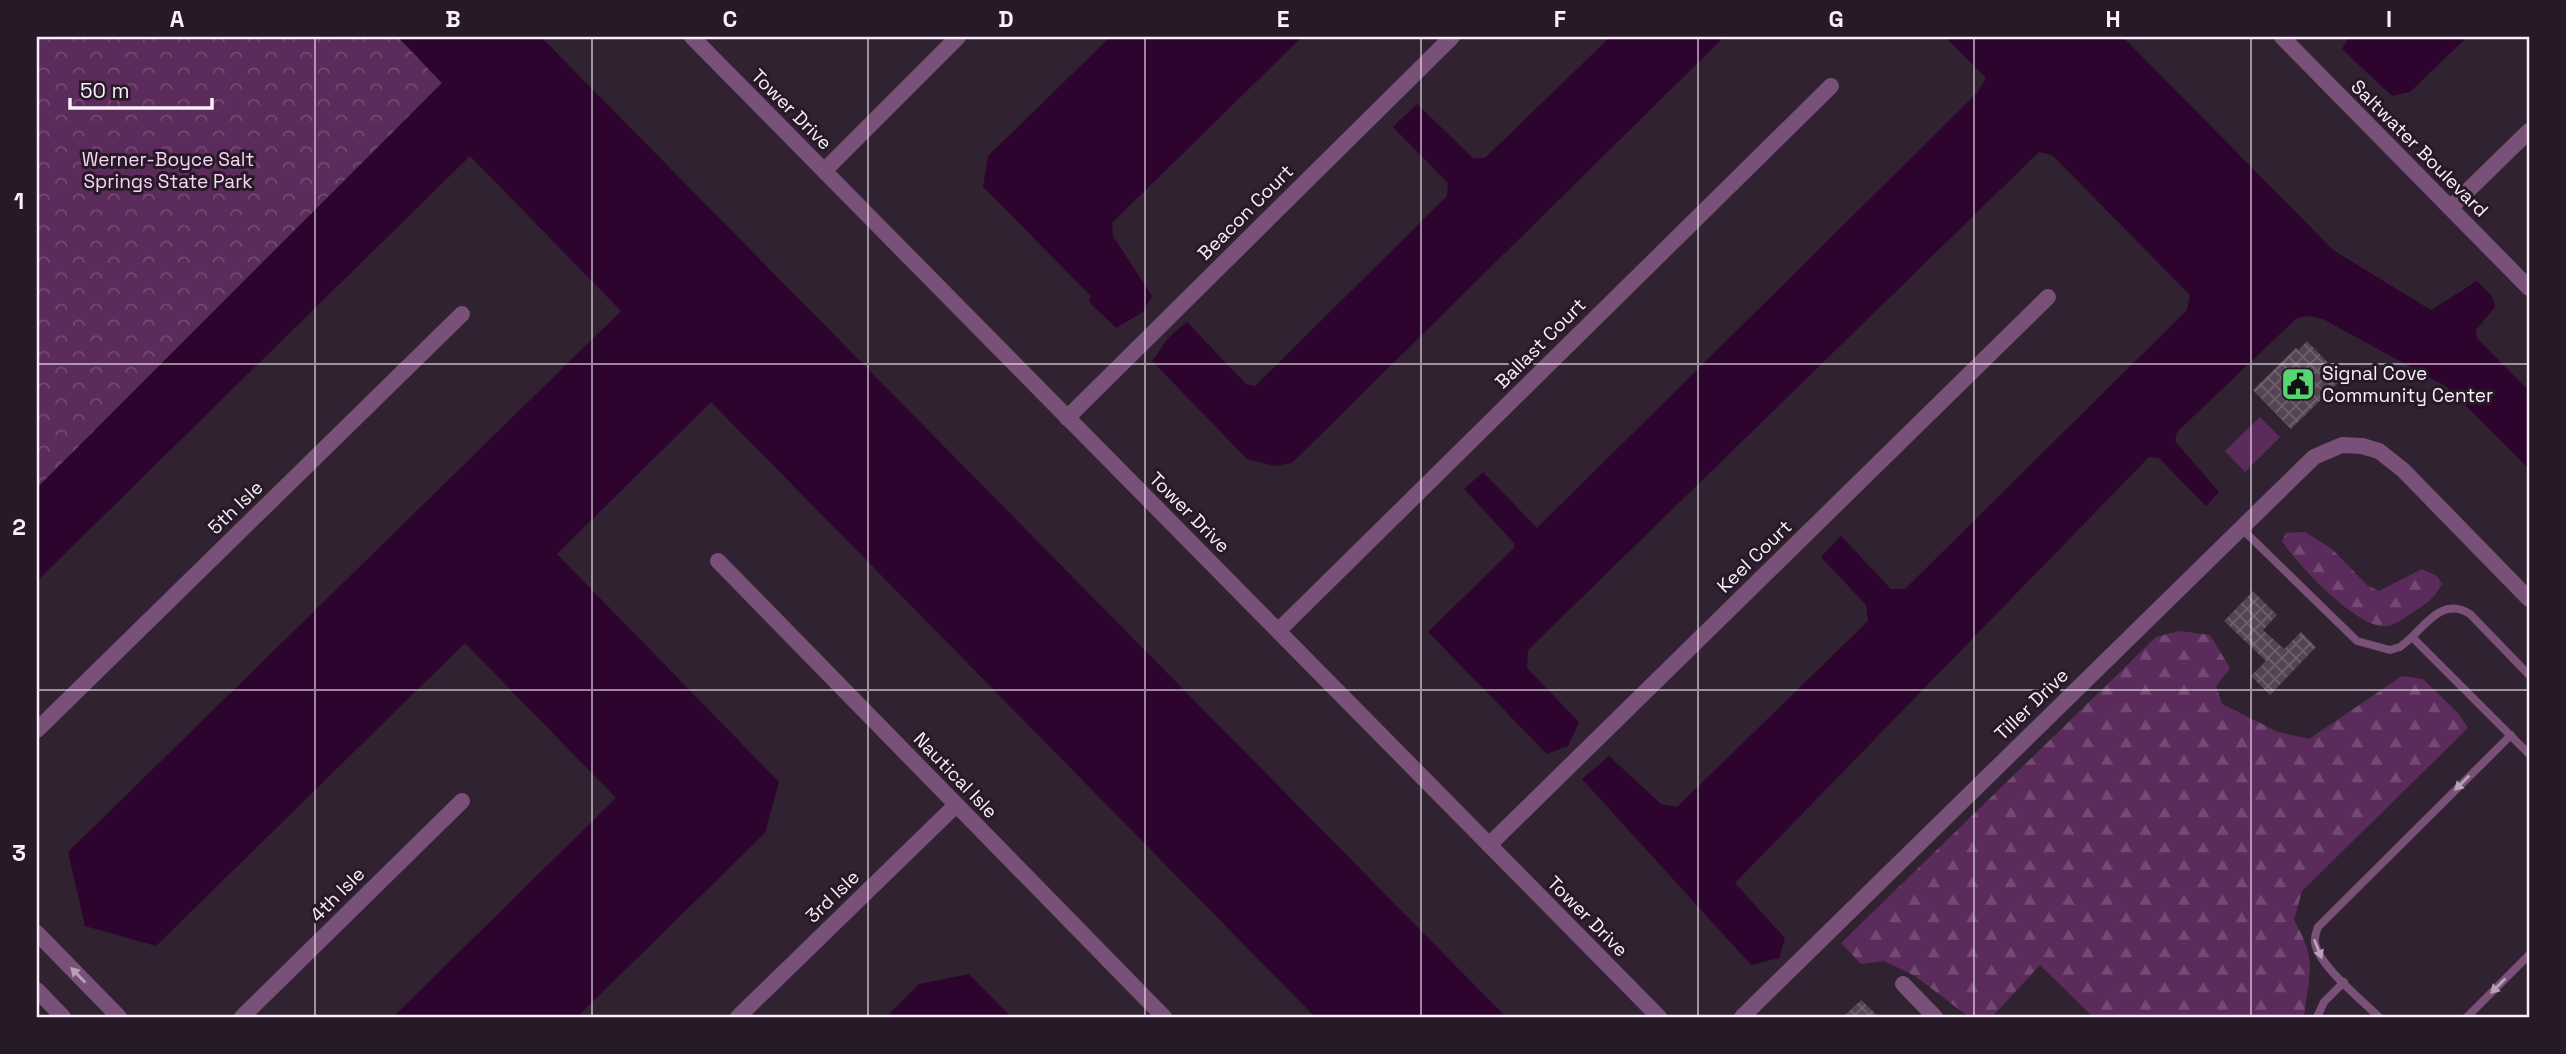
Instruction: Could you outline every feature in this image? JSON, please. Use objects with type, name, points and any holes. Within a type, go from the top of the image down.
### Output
[{"type":"street","name":"Tower Drive","points":[[692,37],[1659,1017]]},
{"type":"street","points":[[824,171],[958,37]]},
{"type":"street","name":"Beacon Court","points":[[1067,418],[1452,37]]},
{"type":"street","name":"Saltwater Boulevard","points":[[2282,37],[2529,288]]},
{"type":"street","name":"Ballast Court","points":[[1278,631],[1831,86]]},
{"type":"street","points":[[2450,208],[2529,131]]},
{"type":"street","name":"Keel Court","points":[[1489,845],[2048,297]]},
{"type":"street","name":"5th Isle","points":[[37,730],[462,314]]},
{"type":"street","name":"Tiller Drive","points":[[1742,1017],[2314,457],[2342,445],[2379,450],[2529,599]]},
{"type":"street","name":"Nautical Isle","points":[[718,561],[1164,1017]]},
{"type":"street","name":"4th Isle","points":[[242,1017],[462,801]]},
{"type":"street","name":"3rd Isle","points":[[737,1017],[956,805]]},
{"type":"street","points":[[37,933],[119,1017]]},
{"type":"street","points":[[1903,984],[1935,1017]]},
{"type":"street","points":[[37,990],[63,1017]]},
{"type":"lane","points":[[2242,528],[2357,641],[2390,650],[2400,647],[2433,617],[2446,609],[2460,608],[2470,614],[2529,675]]},
{"type":"lane","points":[[2412,637],[2529,754]]},
{"type":"lane","points":[[2379,1017],[2324,962],[2316,950],[2314,939],[2318,927],[2511,735]]},
{"type":"lane","points":[[2467,1017],[2529,955]]},
{"type":"lane","points":[[2317,1017],[2324,1002],[2344,982]]},
{"type":"green space","name":"Werner-Boyce Salt Springs State Park","points":[[37,37],[398,37],[442,83],[37,488]]},
{"type":"green space","points":[[2260,417],[2280,437],[2245,472],[2225,451]]},
{"type":"green space","points":[[2305,532],[2332,549],[2367,585],[2379,591],[2422,569],[2437,576],[2442,584],[2429,601],[2400,621],[2388,626],[2376,625],[2361,618],[2330,594],[2282,541],[2286,533]]},
{"type":"green space","points":[[2180,631],[2210,635],[2230,668],[2216,686],[2222,704],[2278,732],[2309,739],[2402,676],[2423,679],[2458,713],[2468,728],[2302,891],[2294,920],[2302,934],[2309,957],[2304,1017],[2093,1017],[2040,965],[1992,1017],[1969,1017],[1915,976],[1884,961],[1861,964],[1841,943],[2156,637]]},
{"type":"shaded area","points":[[398,37],[541,37],[1506,1017],[1315,1017],[711,402],[557,554],[779,782],[765,833],[577,1017],[393,1017],[616,798],[465,643],[156,946],[85,926],[68,852],[621,311],[470,156],[37,581],[37,488],[442,83]]},
{"type":"shaded area","points":[[1110,37],[1302,37],[1112,223],[1113,236],[1152,296],[1143,312],[1116,328],[1089,302],[1091,296],[983,187],[988,156]]},
{"type":"shaded area","points":[[1610,37],[1724,37],[1292,463],[1275,466],[1247,459],[1152,361],[1169,337],[1187,322],[1246,384],[1255,386],[1447,196],[1448,183],[1393,127],[1417,104],[1473,158],[1485,158]]},
{"type":"shaded area","points":[[1945,37],[2123,37],[2333,250],[2431,310],[2477,281],[2492,296],[2495,307],[2476,330],[2477,338],[2529,391],[2529,469],[2447,387],[2323,319],[2309,316],[2297,318],[2177,432],[2175,441],[2219,492],[2206,506],[2159,458],[2149,457],[1735,883],[1785,938],[1779,958],[1751,965],[1582,779],[1609,756],[1661,804],[1677,807],[1868,621],[1866,605],[1821,557],[1841,536],[1891,589],[1905,589],[2187,310],[2190,295],[2052,155],[2039,152],[1528,650],[1527,668],[1579,722],[1568,746],[1547,754],[1428,632],[1514,548],[1514,543],[1464,489],[1483,472],[1537,528],[1977,93],[1986,78]]},
{"type":"shaded area","points":[[2349,37],[2467,37],[2410,92],[2392,96],[2342,49]]},
{"type":"shaded area","points":[[969,974],[1011,1017],[886,1017],[919,984]]},
{"type":"building","name":"Signal Cove Community Center","points":[[2307,341],[2343,378],[2291,429],[2253,390],[2296,348],[2298,350]]},
{"type":"building","points":[[2253,591],[2277,615],[2263,630],[2284,649],[2301,632],[2316,647],[2270,695],[2251,676],[2266,661],[2224,621]]},
{"type":"building","points":[[1861,1000],[1879,1017],[1843,1017]]},
{"type":"place","name":"Signal Cove Community Center","points":[[2298,384]]}]
